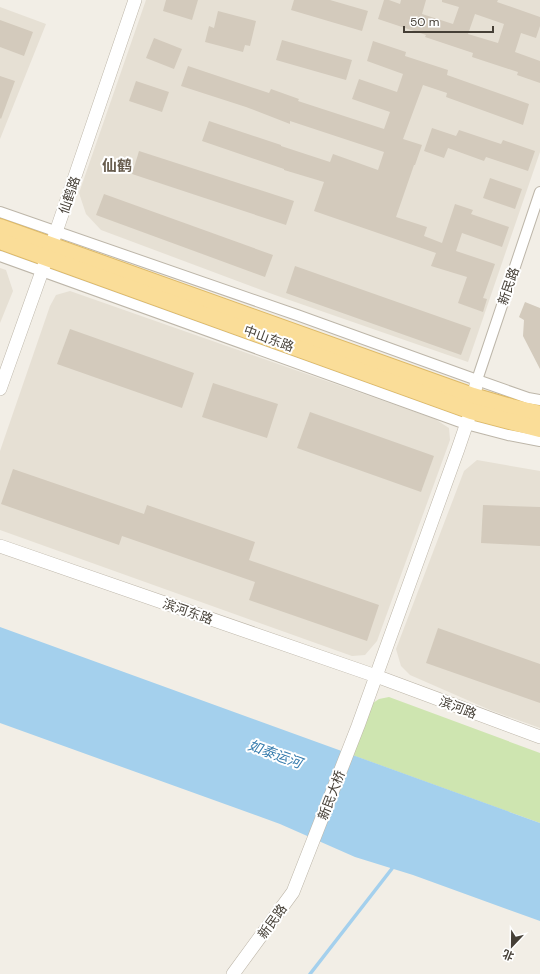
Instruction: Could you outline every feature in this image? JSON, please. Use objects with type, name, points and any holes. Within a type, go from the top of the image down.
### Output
[{"type":"main road","name":"中山东路","points":[[0,226],[49,251],[470,410],[540,429]]},
{"type":"main road","name":"中山东路","points":[[0,241],[49,251]]},
{"type":"main road","name":"中山东路","points":[[470,410],[540,414]]},
{"type":"street","name":"仙鹤路","points":[[0,389],[135,0]]},
{"type":"street","name":"新民路","points":[[477,380],[540,192]]},
{"type":"street","points":[[0,212],[49,251],[470,410],[508,435],[540,441]]},
{"type":"street","points":[[0,256],[49,251],[297,315],[528,398],[540,400]]},
{"type":"street","name":"新民大桥","points":[[304,864],[358,726],[458,449],[470,410],[477,380]]},
{"type":"street","name":"滨河东路","points":[[0,546],[376,676]]},
{"type":"street","name":"滨河路","points":[[376,676],[540,737]]},
{"type":"street","name":"新民路","points":[[233,974],[293,892],[304,864]]},
{"type":"shaded area","points":[[146,0],[540,0],[540,152],[468,362],[275,295],[101,230],[86,214],[79,193]]},
{"type":"shaded area","points":[[0,7],[46,24],[0,139]]},
{"type":"shaded area","points":[[0,268],[6,270],[13,291],[0,323]]},
{"type":"shaded area","points":[[70,291],[435,419],[449,428],[450,440],[377,641],[365,655],[352,656],[0,530],[0,451],[50,306],[56,295]]},
{"type":"shaded area","points":[[477,460],[540,471],[540,728],[490,710],[410,675],[401,666],[396,649],[464,471]]},
{"type":"green space","points":[[389,697],[540,753],[540,823],[352,755],[370,705],[379,699]]},
{"type":"water","name":"如泰运河","points":[[0,627],[540,823],[540,921],[413,875],[355,857],[280,824],[0,723]]},
{"type":"building","points":[[166,0],[198,0],[192,20],[163,11]]},
{"type":"building","points":[[294,0],[330,0],[368,11],[362,31],[291,10]]},
{"type":"building","points":[[384,0],[389,0],[400,4],[401,0],[426,0],[422,14],[453,24],[459,7],[442,2],[442,0],[498,0],[497,2],[540,17],[540,26],[536,38],[521,33],[515,52],[540,61],[540,83],[517,75],[518,72],[472,57],[473,53],[378,19]],"holes":[[[475,14],[504,24],[498,43],[468,34]]]},
{"type":"building","points":[[218,11],[256,21],[250,46],[245,45],[243,52],[205,42],[209,26],[214,28]]},
{"type":"building","points":[[0,20],[33,32],[24,56],[0,47]]},
{"type":"building","points":[[154,38],[182,49],[174,69],[146,58]]},
{"type":"building","points":[[282,40],[352,60],[346,80],[276,60]]},
{"type":"building","points":[[373,41],[406,52],[405,56],[448,70],[447,75],[529,104],[523,125],[446,97],[447,93],[423,85],[403,139],[422,145],[396,217],[427,227],[424,236],[442,243],[455,204],[473,210],[471,214],[509,227],[502,247],[462,233],[456,251],[495,264],[483,298],[487,299],[483,312],[458,303],[467,277],[431,266],[436,253],[314,211],[324,182],[284,170],[202,141],[209,121],[330,162],[333,154],[378,170],[384,152],[290,121],[290,124],[246,107],[181,86],[188,66],[269,93],[271,89],[299,99],[298,101],[384,129],[390,112],[352,99],[359,79],[397,92],[403,74],[367,61]]},
{"type":"building","points":[[0,76],[15,81],[1,119],[0,118]]},
{"type":"building","points":[[136,81],[169,92],[162,112],[129,101]]},
{"type":"building","points":[[432,128],[456,136],[459,130],[501,144],[503,140],[535,151],[528,171],[486,157],[484,161],[448,148],[444,158],[424,151]]},
{"type":"building","points":[[139,151],[294,201],[286,225],[132,174]]},
{"type":"building","points":[[490,178],[522,189],[515,209],[483,198]]},
{"type":"building","points":[[104,194],[273,255],[265,277],[96,215]]},
{"type":"building","points":[[295,266],[471,328],[461,355],[286,293]]},
{"type":"building","points":[[525,302],[540,308],[540,369],[523,336],[524,320],[519,317]]},
{"type":"building","points":[[70,329],[194,373],[182,408],[57,364]]},
{"type":"building","points":[[213,383],[278,404],[267,438],[202,417]]},
{"type":"building","points":[[310,412],[434,456],[421,492],[297,448]]},
{"type":"building","points":[[13,469],[144,514],[147,505],[255,542],[249,560],[379,605],[367,641],[249,600],[255,582],[122,536],[119,545],[1,504]]},
{"type":"building","points":[[483,505],[540,507],[540,546],[481,543]]},
{"type":"building","points":[[438,628],[540,664],[540,703],[426,663]]},
{"type":"waterway","points":[[310,974],[394,866]]},
{"type":"district","name":"仙鹤","points":[[117,166]]}]
